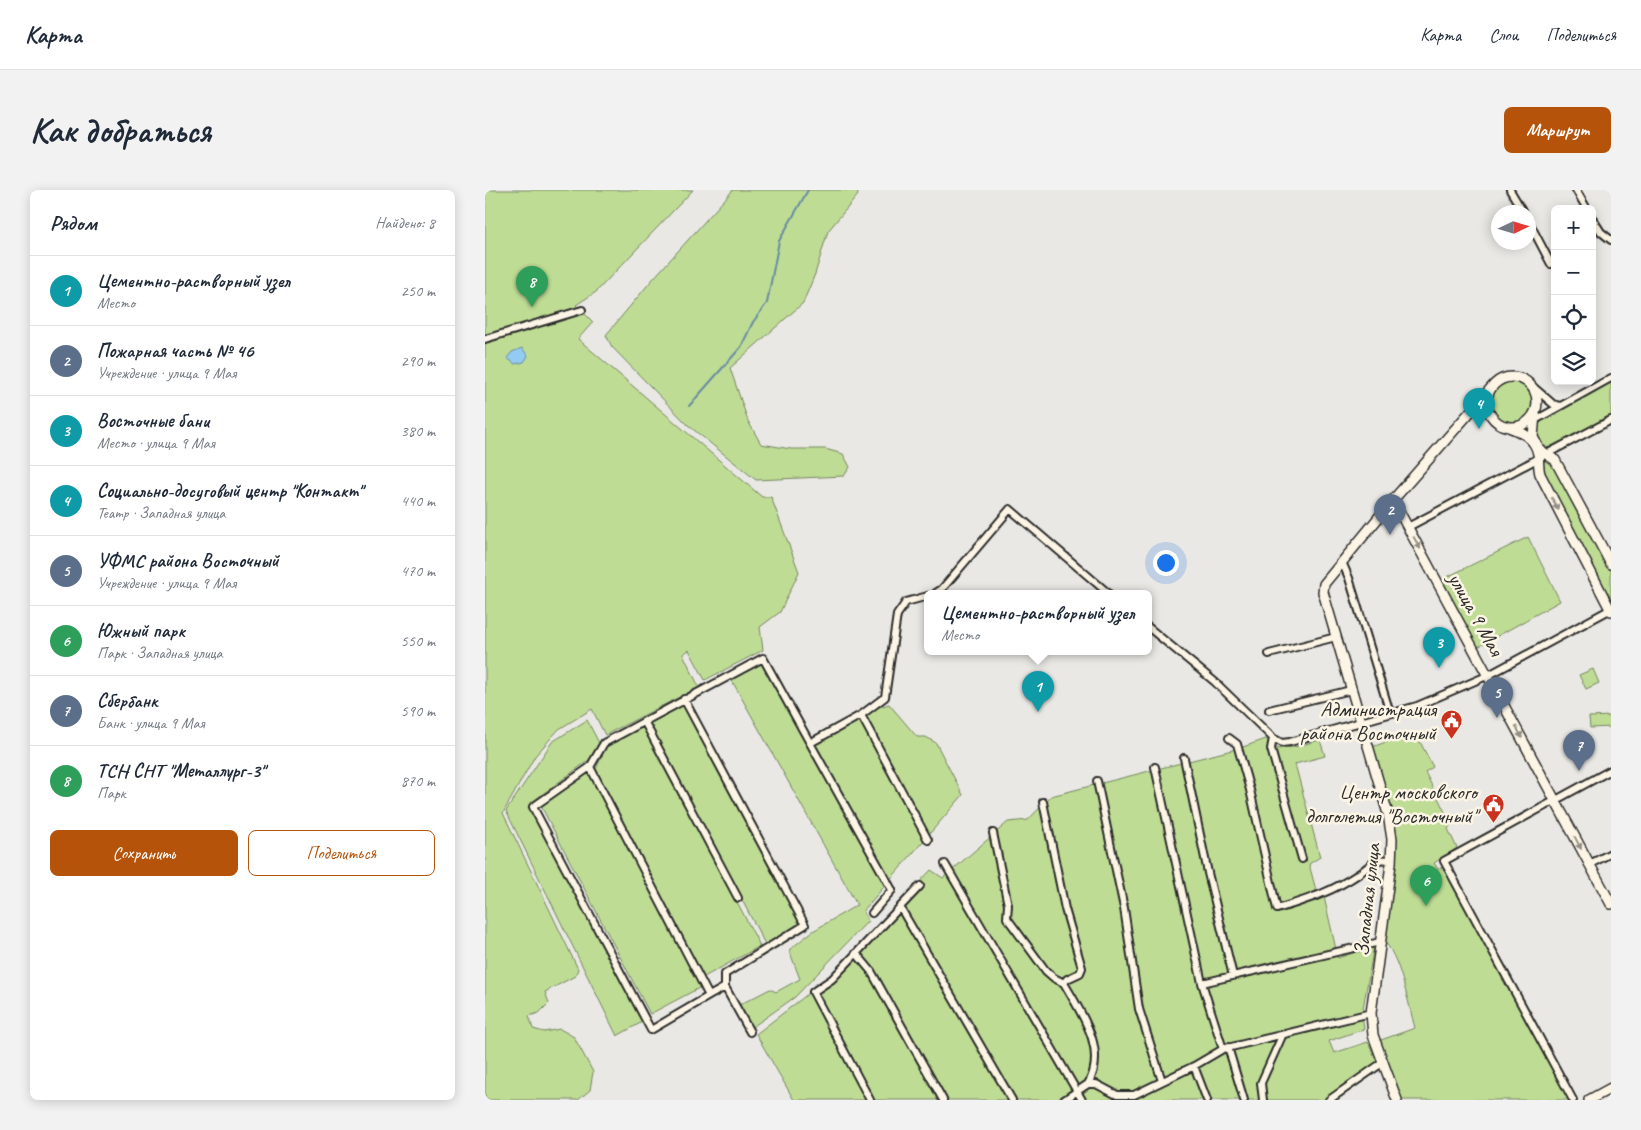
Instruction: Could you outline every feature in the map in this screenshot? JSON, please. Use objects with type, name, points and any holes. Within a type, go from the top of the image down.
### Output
[{"type":"street","points":[[1510,190],[1519,205]]},
{"type":"street","points":[[1576,190],[1585,205]]},
{"type":"street","points":[[1596,224],[1601,232],[1611,240]]},
{"type":"street","points":[[1536,235],[1551,264]]},
{"type":"street","points":[[485,339],[582,310]]},
{"type":"street","points":[[1493,417],[1487,401],[1492,387],[1500,380],[1510,376],[1521,378],[1553,404],[1560,406]]},
{"type":"street","points":[[1506,426],[1520,426],[1611,378]]},
{"type":"street","points":[[1531,385],[1537,400],[1533,437],[1539,449],[1555,460],[1611,564]]},
{"type":"street","name":"Западная улица","points":[[1397,1100],[1382,1064],[1373,1035],[1371,1013],[1391,861],[1392,839],[1388,814],[1323,592],[1327,579],[1492,387]]},
{"type":"street","points":[[1152,630],[1215,682],[1273,738],[1282,743],[1417,706],[1489,675],[1611,610],[1540,474],[1537,450],[1531,438],[1506,426],[1477,405]]},
{"type":"street","points":[[1408,527],[1611,420]]},
{"type":"street","name":"улица 9 Мая","points":[[1393,500],[1611,904]]},
{"type":"street","points":[[942,590],[1010,509],[1104,590]]},
{"type":"street","points":[[1342,562],[1349,578],[1389,713]]},
{"type":"street","points":[[810,743],[861,714],[885,697],[897,615],[906,602],[924,597]]},
{"type":"street","points":[[1269,654],[1336,637]]},
{"type":"street","points":[[725,986],[651,1030],[533,807],[590,767],[604,744],[763,658],[892,890],[872,913]]},
{"type":"street","points":[[1269,710],[1351,690]]},
{"type":"street","points":[[684,700],[805,925],[725,974],[725,986],[750,1032]]},
{"type":"street","points":[[861,714],[927,840]]},
{"type":"street","points":[[644,721],[738,898]]},
{"type":"street","points":[[1229,738],[1237,744],[1250,790],[1277,909],[1326,894],[1360,873],[1374,861],[1385,859],[1391,861]]},
{"type":"street","points":[[1273,738],[1271,749],[1302,859]]},
{"type":"street","points":[[1185,758],[1208,873],[1233,976]]},
{"type":"street","points":[[590,767],[709,996]]},
{"type":"street","points":[[1155,767],[1202,983],[1244,1100]]},
{"type":"street","points":[[1573,1100],[1444,861],[1611,770]]},
{"type":"street","points":[[1097,781],[1124,908],[1139,1009],[1162,1081]]},
{"type":"street","points":[[1043,802],[1065,909],[1082,968],[1081,973],[1067,979],[1064,983]]},
{"type":"street","points":[[993,833],[1008,905],[1007,918],[1047,971],[1064,983],[1095,1044],[1095,1072],[1087,1084],[1064,1100]]},
{"type":"street","points":[[1590,864],[1611,853]]},
{"type":"street","points":[[945,864],[1082,1100]]},
{"type":"street","points":[[869,1100],[813,992],[833,979],[920,886]]},
{"type":"street","points":[[900,907],[1012,1100]]},
{"type":"street","points":[[1202,983],[1381,942]]},
{"type":"street","points":[[856,953],[871,971],[943,1100]]},
{"type":"street","points":[[1087,1084],[1096,1084],[1117,1095],[1130,1098],[1225,1048],[1282,1036],[1328,1022],[1371,1013]]},
{"type":"street","points":[[1263,1100],[1261,1083],[1282,1036]]},
{"type":"street","points":[[1329,1100],[1382,1064]]},
{"type":"street","points":[[1194,1066],[1207,1100]]},
{"type":"street","points":[[1589,1100],[1611,1088]]},
{"type":"green space","points":[[485,190],[693,190],[596,292],[576,305],[593,322],[578,339],[762,497],[771,497],[799,572],[780,612],[760,627],[763,650],[705,680],[689,650],[683,654],[699,687],[605,735],[592,709],[559,729],[535,756],[503,813],[578,969],[575,976],[545,992],[549,1003],[539,1013],[529,1016],[533,1029],[544,1032],[560,1029],[574,1037],[593,1072],[590,1090],[578,1100],[485,1100]]},
{"type":"green space","points":[[733,190],[857,190],[858,195],[828,231],[815,274],[803,303],[730,368],[748,421],[761,444],[791,449],[825,449],[843,454],[850,467],[844,476],[756,480],[689,426],[612,347],[606,335],[652,280]]},
{"type":"green space","points":[[1516,380],[1528,386],[1533,393],[1533,411],[1528,418],[1521,423],[1508,424],[1496,418],[1491,411],[1490,398],[1496,386],[1503,381]]},
{"type":"green space","points":[[1611,381],[1611,418],[1552,448],[1542,447],[1537,431],[1545,418]]},
{"type":"green space","points":[[1547,460],[1554,462],[1611,570],[1611,602],[1540,469],[1541,464]]},
{"type":"green space","points":[[1528,537],[1560,601],[1478,647],[1441,580]]},
{"type":"green space","points":[[762,662],[809,747],[876,708],[889,704],[917,737],[926,737],[936,743],[963,795],[863,911],[868,921],[795,997],[751,1028],[739,1005],[770,989],[776,992],[800,979],[789,950],[813,931],[857,905],[731,679]]},
{"type":"green space","points":[[1593,669],[1599,683],[1586,689],[1579,675]]},
{"type":"green space","points":[[683,704],[801,924],[765,944],[649,722]]},
{"type":"green space","points":[[1610,716],[1611,727],[1590,728],[1589,717]]},
{"type":"green space","points":[[587,720],[599,743],[589,760],[529,804],[644,1021],[617,1036],[506,811],[552,742]]},
{"type":"green space","points":[[645,725],[760,946],[704,977],[596,769],[606,747]]},
{"type":"green space","points":[[1412,733],[1416,734],[1433,767],[1425,772],[1451,824],[1448,829],[1457,848],[1434,863],[1438,869],[1443,867],[1569,1100],[1402,1100],[1398,1093],[1378,1041],[1415,1028],[1398,967],[1388,946],[1382,940],[1395,868],[1372,747]]},
{"type":"green space","points":[[1266,739],[1278,749],[1320,740],[1325,756],[1295,764],[1320,857],[1309,864],[1318,898],[1324,897],[1338,958],[1374,946],[1362,1014],[1364,1029],[1329,1041],[1334,1053],[1368,1042],[1381,1069],[1337,1100],[794,1100],[756,1034],[826,980],[931,870],[943,878],[1008,822],[1028,820],[1051,796],[1240,748]]},
{"type":"green space","points":[[589,773],[701,987],[650,1014],[541,806]]},
{"type":"water","points":[[522,348],[528,356],[524,362],[515,364],[507,358],[512,352]]},
{"type":"waterway","points":[[689,406],[741,347],[753,322],[767,303],[779,241],[808,190]]},
{"type":"place","name":"ТСН СНТ \"Металлург-3\"","points":[[532,307]]},
{"type":"place","name":"Социально-досуговый центр \"Контакт\"","points":[[1479,429]]},
{"type":"place","name":"Пожарная часть № 46","points":[[1390,535]]},
{"type":"place","name":"Восточные бани","points":[[1439,668]]},
{"type":"place","name":"Цементно-растворный узел","points":[[1038,712]]},
{"type":"place","name":"УФМС района Восточный","points":[[1497,718]]},
{"type":"place","name":"Администрация района Восточный","points":[[1452,740]]},
{"type":"place","name":"Сбербанк","points":[[1579,771]]},
{"type":"place","name":"Центр московского долголетия \"Восточный\"","points":[[1493,823]]},
{"type":"place","name":"Южный парк","points":[[1426,906]]}]
